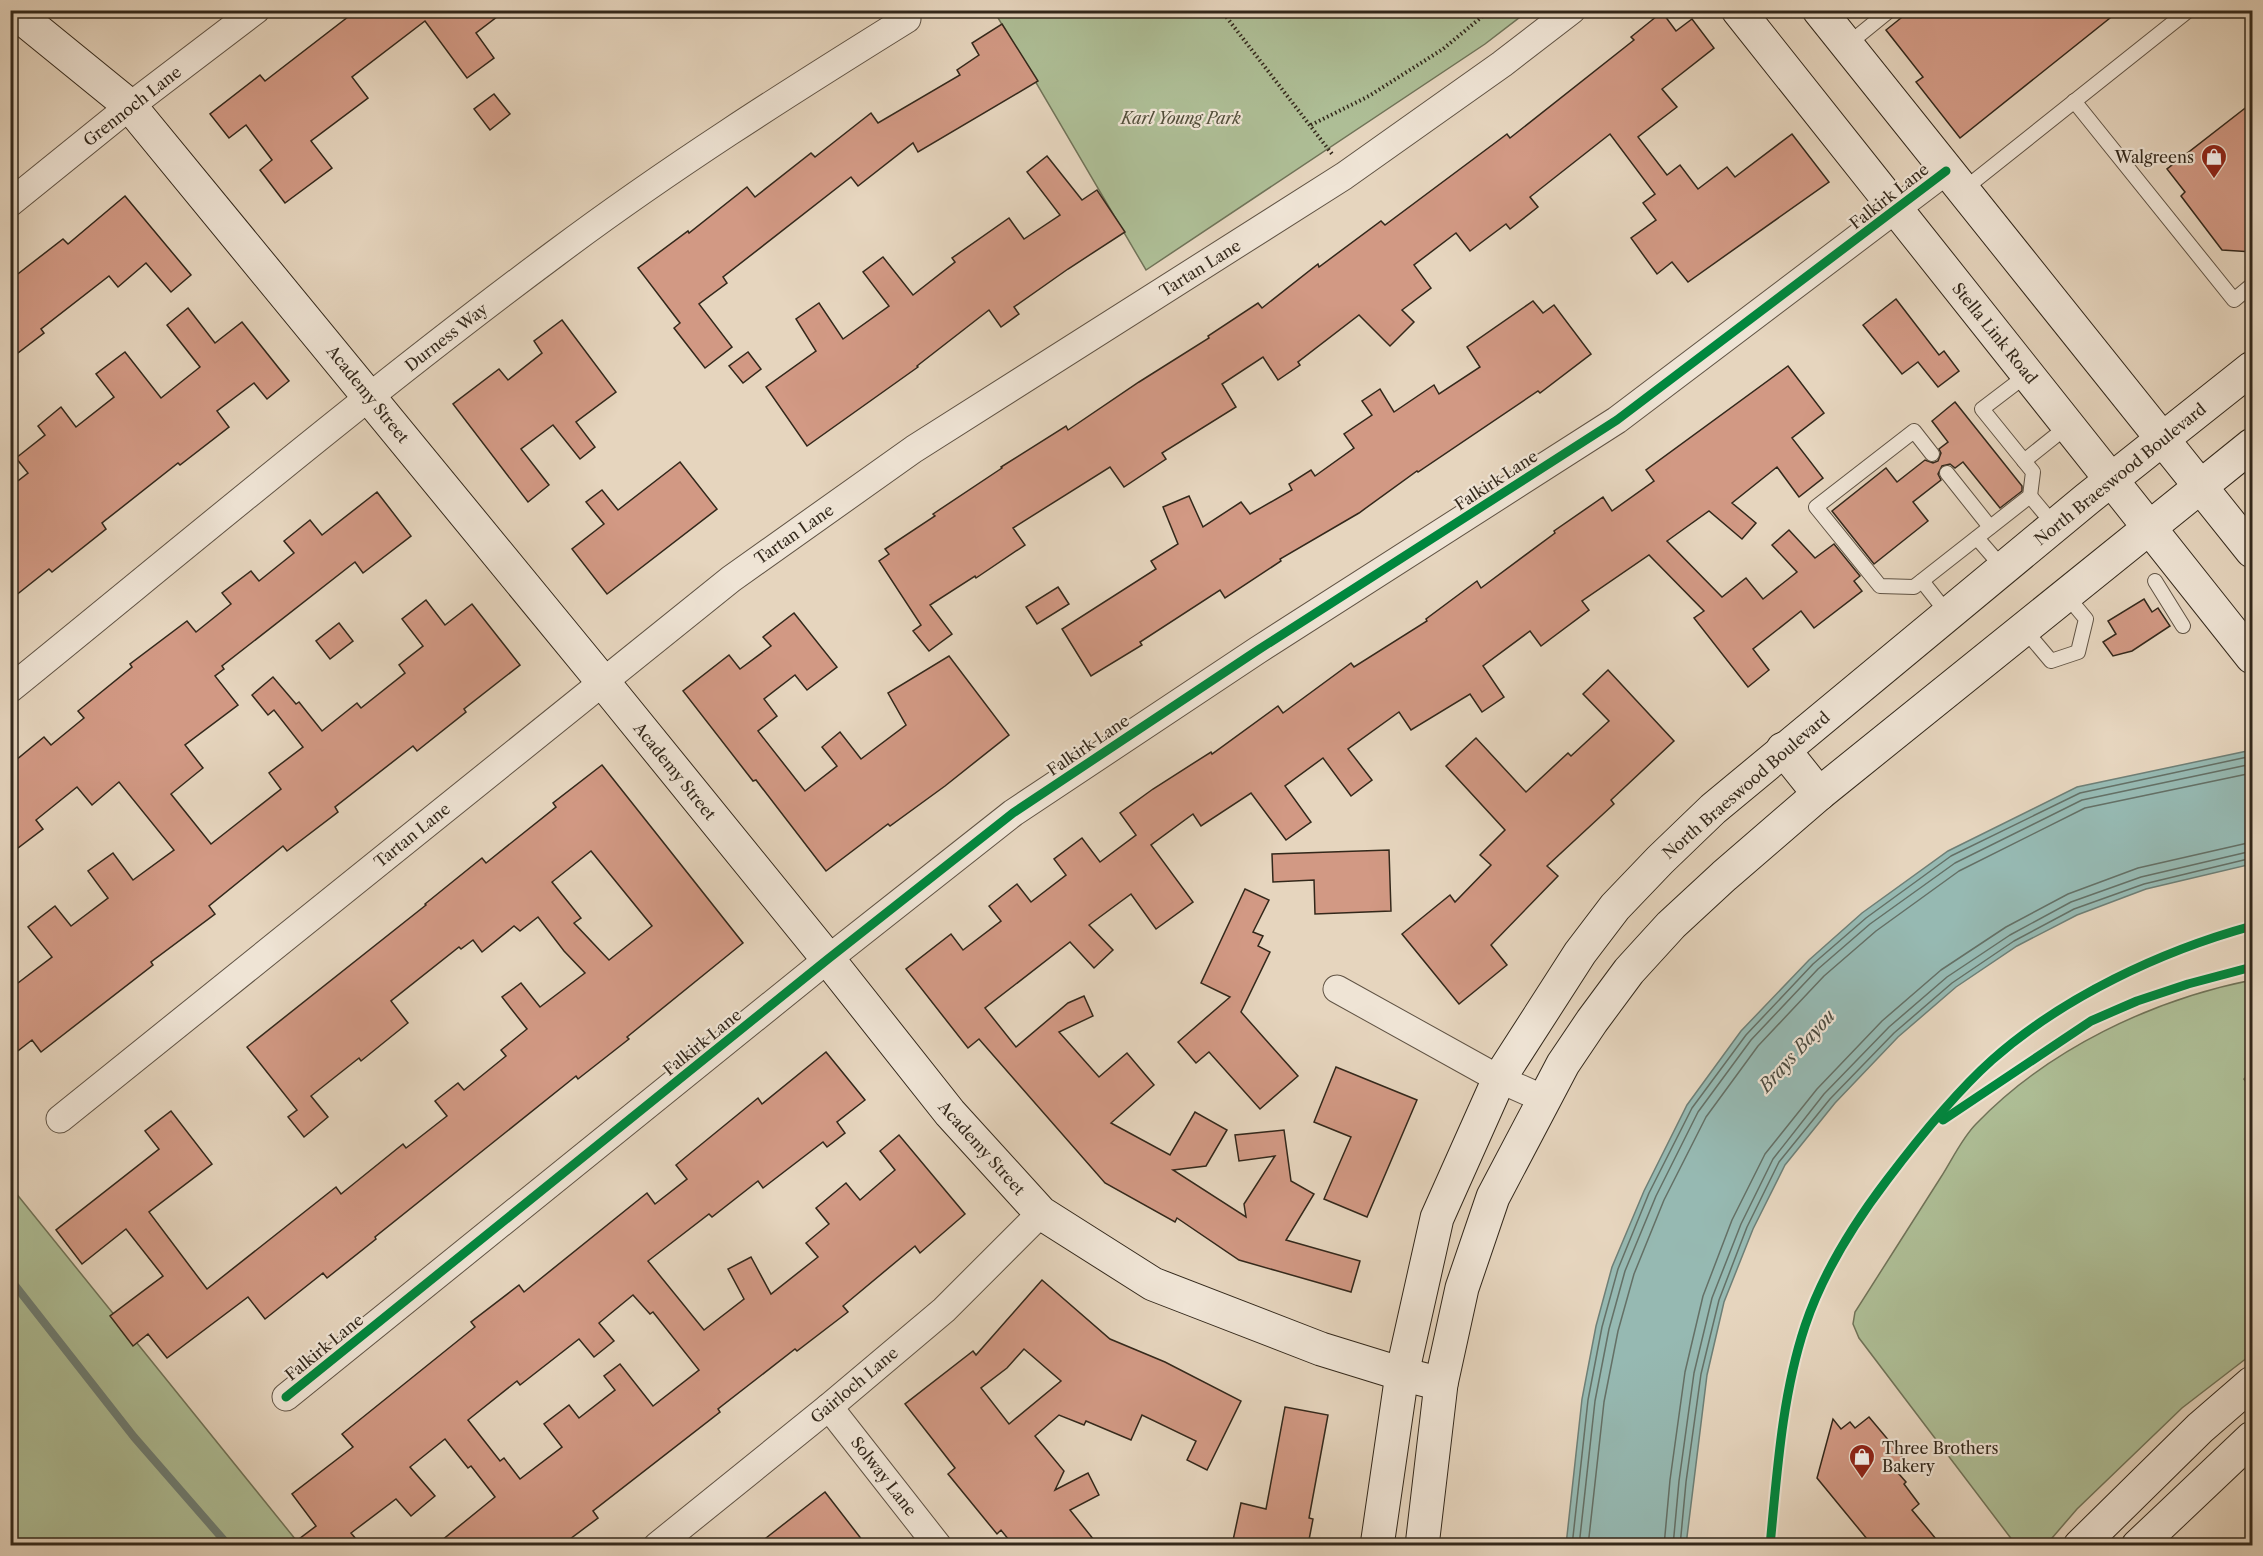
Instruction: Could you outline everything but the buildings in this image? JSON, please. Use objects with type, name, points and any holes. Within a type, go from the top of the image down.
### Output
[{"type":"main road","name":"Academy Street","points":[[12,10],[130,106],[603,682],[950,1113],[1041,1214],[1153,1284],[1321,1349],[1441,1384]]},
{"type":"main road","name":"Stella Link Road","points":[[1738,10],[1896,211],[2113,478],[2253,657]]},
{"type":"main road","points":[[1819,10],[2162,439],[2250,544]]},
{"type":"main road","name":"North Braeswood Boulevard","points":[[1377,1545],[1402,1374],[1437,1218],[1499,1079],[1580,953],[1615,907],[1713,809],[2113,478],[2253,368]]},
{"type":"main road","points":[[1422,1545],[1441,1384],[1462,1288],[1493,1197],[1563,1065],[1629,971],[1671,925],[1819,794],[2253,444]]},
{"type":"main road","points":[[1784,749],[1819,794]]},
{"type":"main road","points":[[2080,1545],[2200,1428],[2253,1383]]},
{"type":"main road","points":[[2138,1545],[2253,1438]]},
{"type":"main road","points":[[2157,1469],[2182,1502]]},
{"type":"street","name":"Grennoch Lane","points":[[10,203],[130,106],[256,10]]},
{"type":"street","name":"Tartan Lane","points":[[60,1119],[731,579],[914,449],[1344,176],[1502,64],[1572,10]]},
{"type":"street","name":"Durness Way","points":[[10,689],[370,396],[557,252],[767,106],[907,19]]},
{"type":"street","name":"Falkirk Lane","points":[[286,1396],[828,959],[1013,813],[1268,643],[1617,420],[1896,211],[1954,181]]},
{"type":"street","points":[[1337,989],[1499,1079],[1544,1100]]},
{"type":"street","name":"Gairloch Lane","points":[[657,1545],[829,1407],[944,1310],[1041,1214]]},
{"type":"street","name":"Solway Lane","points":[[829,1407],[938,1545]]},
{"type":"lane","points":[[1846,45],[1890,10]]},
{"type":"lane","points":[[1954,181],[2074,101],[2189,10]]},
{"type":"lane","points":[[2074,101],[2234,300],[2253,285]]},
{"type":"lane","points":[[1932,454],[1914,431],[1816,507],[1880,586],[1914,587],[2030,496],[2033,472],[1982,409],[2028,374]]},
{"type":"lane","points":[[2024,460],[2069,425]]},
{"type":"lane","points":[[1947,473],[1990,527]]},
{"type":"lane","points":[[2030,496],[2055,526]]},
{"type":"lane","points":[[1977,538],[2004,568]]},
{"type":"lane","points":[[1922,581],[1948,614]]},
{"type":"lane","points":[[2155,581],[2182,626]]},
{"type":"lane","points":[[2171,608],[2199,589]]},
{"type":"lane","points":[[2024,629],[2051,661],[2078,652],[2086,619],[2066,595]]},
{"type":"path","points":[[1221,10],[1311,125],[1331,152],[1344,176]]},
{"type":"path","points":[[1311,125],[1369,96],[1443,48],[1490,10]]},
{"type":"green space","name":"Karl Young Park","points":[[994,11],[1528,11],[1485,44],[1146,270]]},
{"type":"green space","points":[[2252,980],[2252,1071],[2244,1079],[2252,1090],[2252,1354],[2182,1408],[2077,1509],[2046,1545],[2016,1545],[1859,1338],[1853,1324],[1855,1312],[1966,1136],[2004,1097],[2035,1073],[2104,1031],[2177,1000]]},
{"type":"green space","points":[[11,1187],[300,1545],[11,1545]]},
{"type":"water","name":"Brays Bayou","points":[[2252,750],[2252,864],[2146,889],[2077,915],[2017,946],[1956,987],[1898,1037],[1835,1103],[1785,1165],[1753,1229],[1724,1302],[1707,1375],[1686,1545],[1566,1545],[1582,1399],[1596,1326],[1612,1267],[1644,1191],[1687,1105],[1741,1031],[1809,960],[1862,913],[1948,851],[2077,787]]},
{"type":"waterway","points":[[10,1279],[134,1437],[229,1546]]},
{"type":"cycle path","points":[[286,1397],[828,959],[1013,813],[1258,650],[1617,420],[1946,171]]},
{"type":"cycle path","points":[[1770,1546],[1786,1407],[1797,1352],[1805,1326],[1820,1288],[1840,1250],[1863,1213],[1899,1164],[1937,1117],[1978,1073],[2020,1037],[2050,1016],[2114,979],[2148,963],[2218,936],[2252,926]]},
{"type":"cycle path","points":[[1943,1120],[2091,1021],[2137,1001],[2188,984],[2252,967]]},
{"type":"place","name":"Walgreens","points":[[2214,180]]},
{"type":"place","name":"Three Brothers Bakery","points":[[1862,1480]]}]
